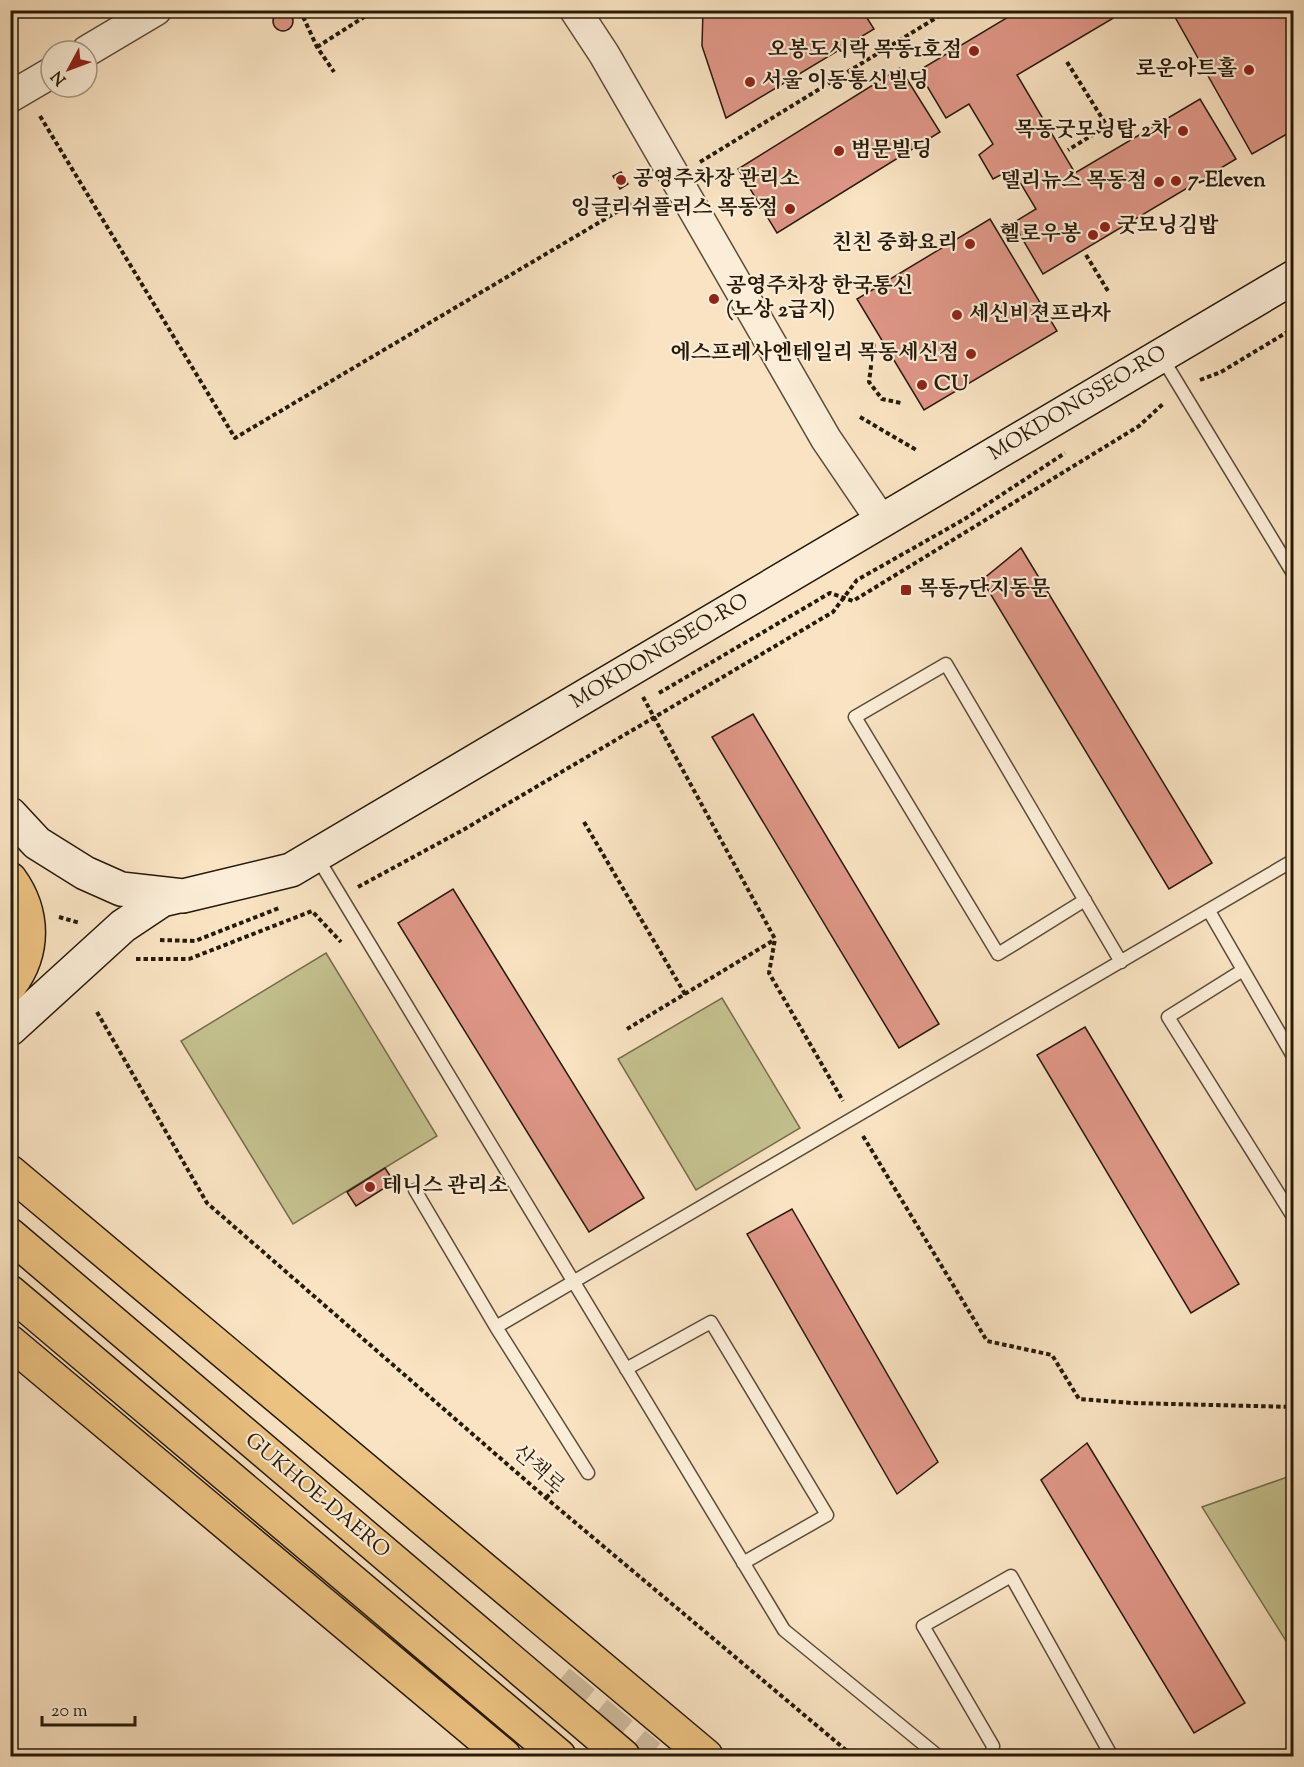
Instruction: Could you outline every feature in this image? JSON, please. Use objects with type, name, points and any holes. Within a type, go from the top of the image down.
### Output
[{"type":"main road","name":"MOKDONGSEO-RO","points":[[10,814],[37,843],[85,873],[122,889],[183,896],[291,870],[1293,277]]},
{"type":"main road","points":[[10,879],[21,894],[27,909],[28,948],[20,972],[10,985]]},
{"type":"main road","points":[[10,1029],[120,946],[150,906],[162,900],[183,896]]},
{"type":"main road","points":[[10,1172],[706,1756]]},
{"type":"main road","name":"GUKHOE-DAERO","points":[[10,1235],[623,1756]]},
{"type":"main road","name":"GUKHOE-DAERO","points":[[10,1292],[559,1756]]},
{"type":"main road","points":[[10,1342],[504,1756]]},
{"type":"street","points":[[575,10],[604,54],[676,177],[826,439],[881,520]]},
{"type":"street","points":[[99,43],[143,14]]},
{"type":"street","points":[[10,97],[39,80]]},
{"type":"lane","points":[[1160,355],[1293,575]]},
{"type":"lane","points":[[1085,900],[998,954],[855,717],[946,664],[1085,900],[1121,962]]},
{"type":"lane","points":[[316,855],[784,1630],[938,1756]]},
{"type":"lane","points":[[496,1327],[1293,860]]},
{"type":"lane","points":[[1209,911],[1293,1058]]},
{"type":"lane","points":[[1243,970],[1168,1017],[1293,1215]]},
{"type":"lane","points":[[415,1190],[496,1327],[588,1473]]},
{"type":"lane","points":[[626,1369],[711,1322],[826,1515],[744,1563]]},
{"type":"lane","points":[[991,1756],[993,1746],[923,1626],[1011,1576],[1111,1755],[1108,1756]]},
{"type":"path","points":[[300,10],[317,47],[334,72]]},
{"type":"path","points":[[317,47],[375,10]]},
{"type":"path","points":[[676,177],[949,10]]},
{"type":"path","points":[[1067,62],[1107,126],[1068,150]]},
{"type":"path","points":[[40,116],[235,438],[632,203]]},
{"type":"path","points":[[1086,255],[1108,291]]},
{"type":"path","points":[[1180,388],[1221,372],[1293,328]]},
{"type":"path","points":[[874,343],[869,382],[882,399],[901,403]]},
{"type":"path","points":[[860,417],[918,451]]},
{"type":"path","points":[[360,897],[356,888],[463,831],[833,612],[857,580],[963,520],[1070,450]]},
{"type":"path","points":[[628,671],[775,939],[769,973],[853,1119],[987,1341],[1052,1355],[1079,1399],[1132,1403],[1293,1407]]},
{"type":"path","points":[[584,822],[685,994]]},
{"type":"path","points":[[27,909],[120,946],[189,959],[312,911],[346,947]]},
{"type":"path","points":[[627,1029],[775,939]]},
{"type":"path","name":"산책로","points":[[97,1012],[207,1203],[537,1490],[853,1756]]},
{"type":"shaded area","points":[[326,953],[437,1136],[293,1224],[181,1041]]},
{"type":"shaded area","points":[[722,998],[800,1128],[696,1190],[618,1059]]},
{"type":"shaded area","points":[[1294,1475],[1293,1652],[1202,1507]]},
{"type":"building","name":"서울 이동통신빌딩","points":[[703,10],[862,10],[874,29],[726,118],[702,46]]},
{"type":"building","name":"목동굿모닝탑 2차","points":[[1020,10],[1127,10],[1017,75],[1075,173],[1200,99],[1236,159],[1043,274],[1013,223],[1036,209],[1012,169],[993,179],[979,155],[993,144],[969,104],[946,118],[918,71]]},
{"type":"building","name":"로운아트홀","points":[[1171,10],[1294,10],[1294,130],[1252,154]]},
{"type":"building","points":[[283,11],[290,14],[293,21],[290,28],[283,31],[276,28],[273,21],[276,14]]},
{"type":"building","name":"범문빌딩","points":[[900,68],[940,132],[777,233],[738,169]]},
{"type":"building","name":"공영주차장 관리소","points":[[621,172],[628,184],[620,189],[613,176]]},
{"type":"building","name":"세신비젼프라자","points":[[990,219],[1057,331],[924,410],[857,299]]},
{"type":"building","points":[[1021,548],[1212,863],[1169,889],[982,580]]},
{"type":"building","points":[[753,714],[939,1024],[899,1048],[712,737]]},
{"type":"building","points":[[453,889],[644,1198],[589,1232],[398,923]]},
{"type":"building","points":[[1085,1027],[1239,1284],[1191,1313],[1037,1055]]},
{"type":"building","name":"테니스 관리소","points":[[385,1168],[394,1182],[356,1206],[347,1192]]},
{"type":"building","points":[[792,1209],[938,1462],[897,1494],[747,1234]]},
{"type":"building","points":[[1087,1443],[1245,1703],[1194,1733],[1041,1480]]},
{"type":"tunnel","points":[[559,1681],[650,1756]]},
{"type":"place","name":"오봉도시락 목동1호점","points":[[974,51]]},
{"type":"place","name":"로운아트홀","points":[[1249,70]]},
{"type":"place","name":"서울 이동통신빌딩","points":[[750,82]]},
{"type":"place","name":"목동굿모닝탑 2차","points":[[1183,131]]},
{"type":"place","name":"범문빌딩","points":[[839,151]]},
{"type":"place","name":"공영주차장 관리소","points":[[621,180]]},
{"type":"place","name":"7-Eleven","points":[[1176,181]]},
{"type":"place","name":"델리뉴스 목동점","points":[[1159,182]]},
{"type":"place","name":"잉글리쉬플러스 목동점","points":[[790,209]]},
{"type":"place","name":"굿모닝김밥","points":[[1105,227]]},
{"type":"place","name":"헬로우봉","points":[[1093,235]]},
{"type":"place","name":"친친 중화요리","points":[[970,244]]},
{"type":"place","name":"공영주차장 한국통신 (노상 2급지)","points":[[714,299]]},
{"type":"place","name":"세신비젼프라자","points":[[957,315]]},
{"type":"place","name":"에스프레사엔테일리 목동세신점","points":[[971,354]]},
{"type":"place","name":"CU","points":[[922,385]]},
{"type":"place","name":"목동7단지동문","points":[[906,590]]},
{"type":"place","name":"테니스 관리소","points":[[370,1187]]}]
